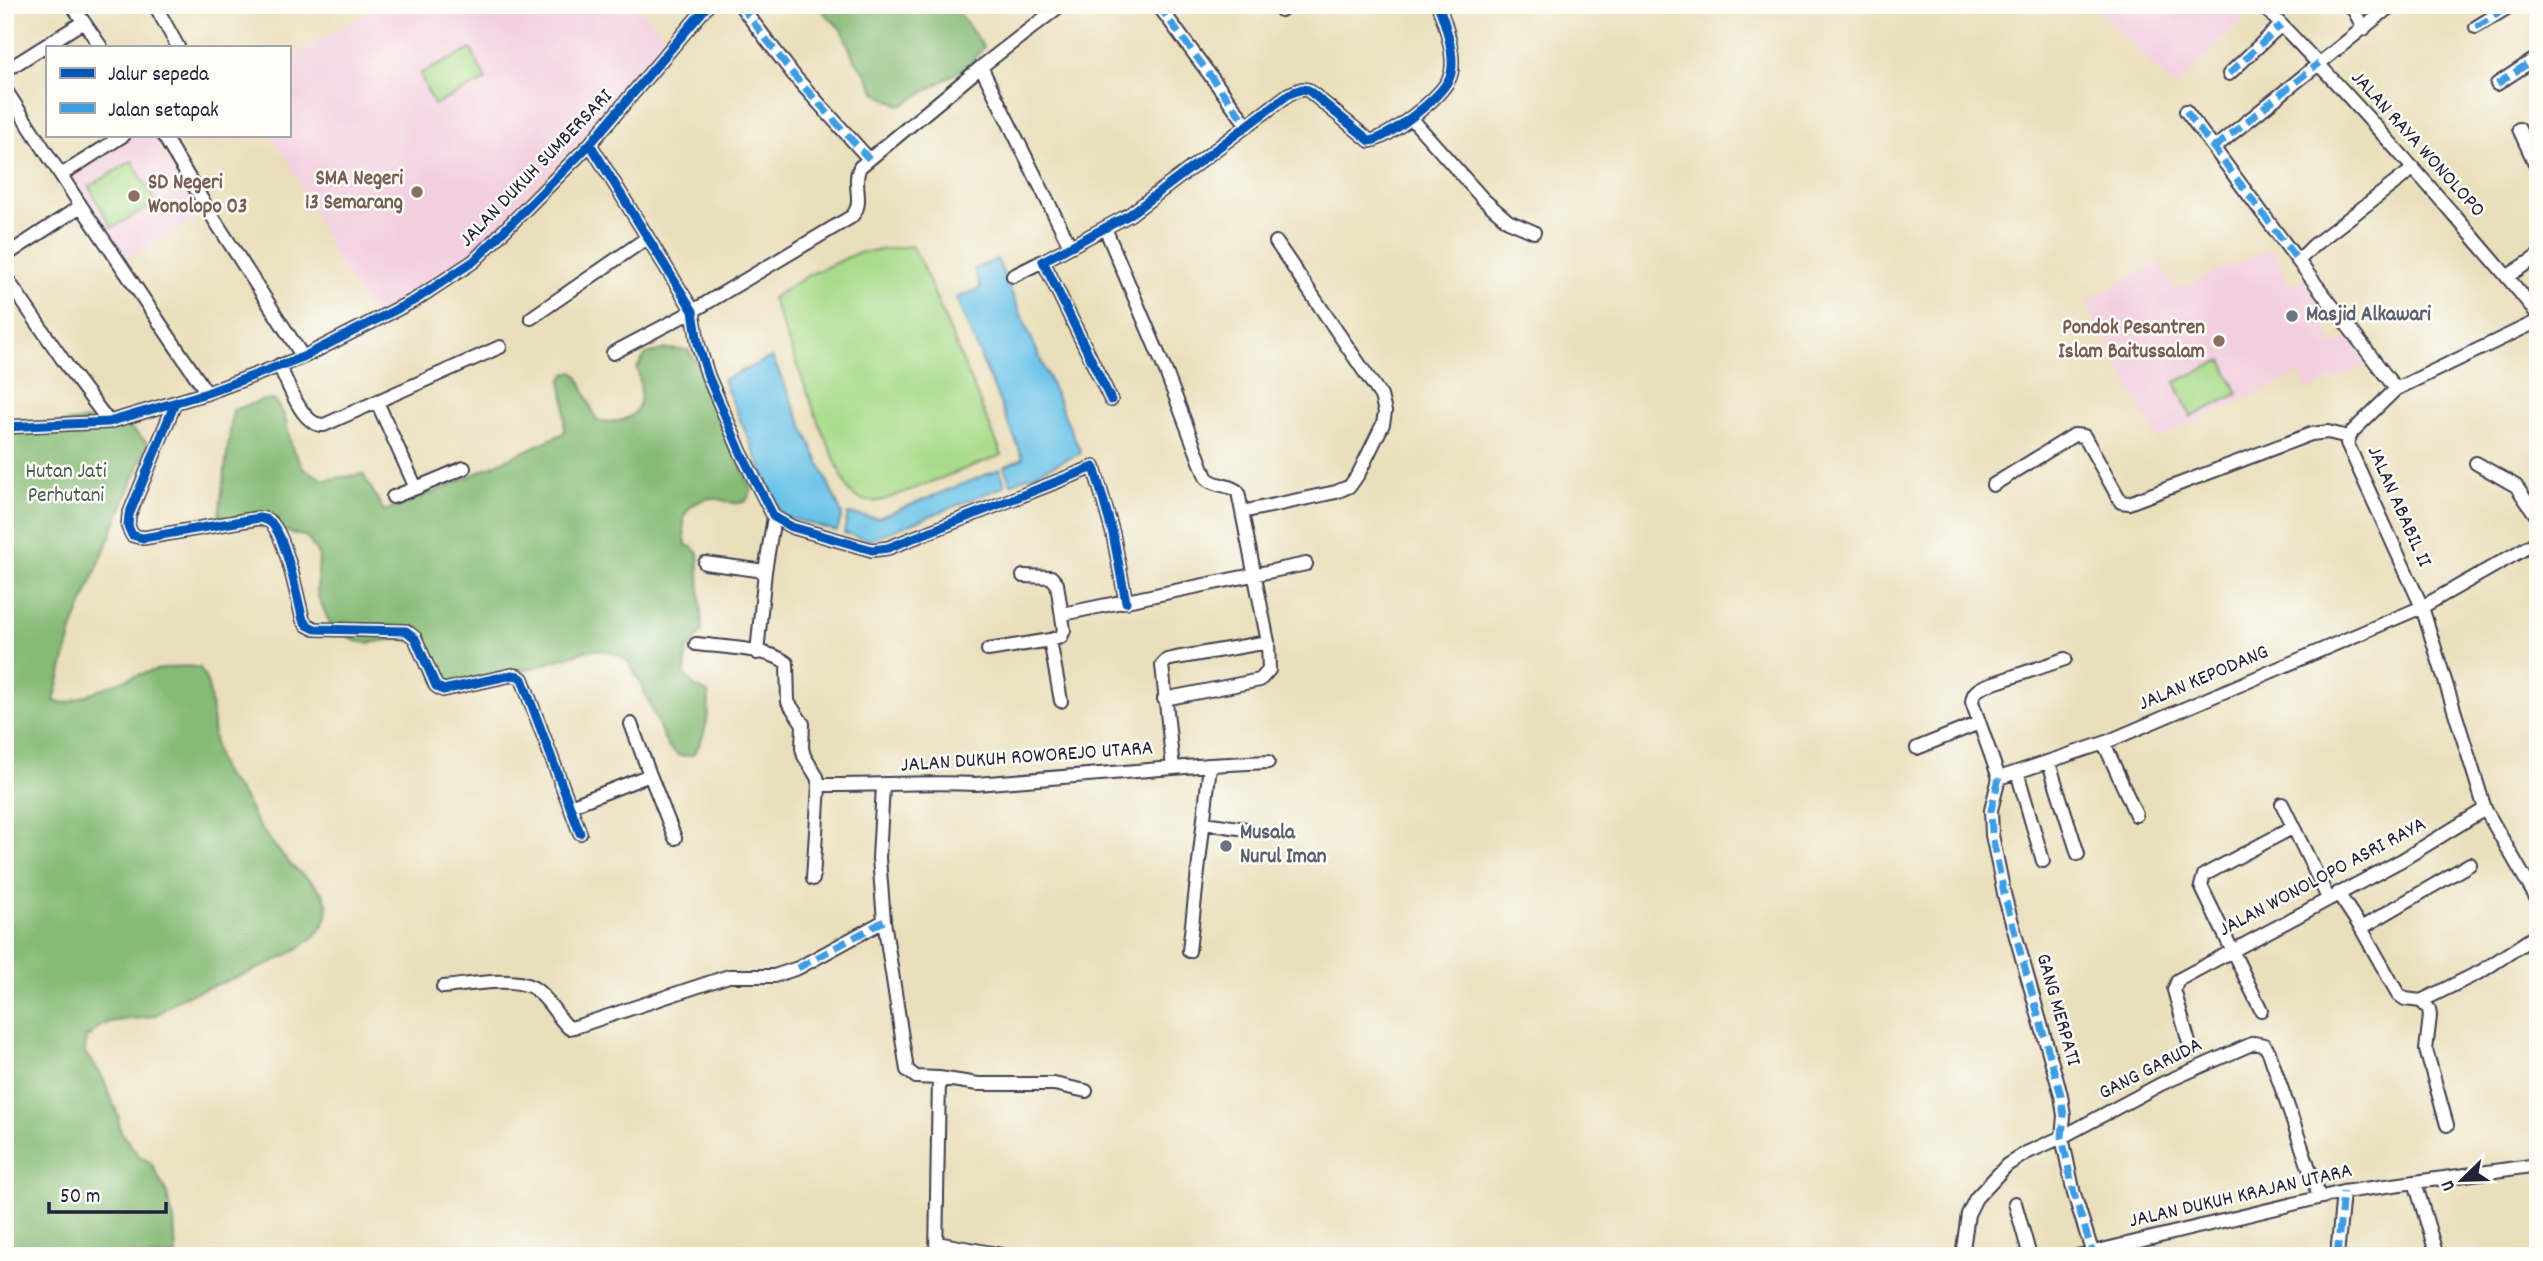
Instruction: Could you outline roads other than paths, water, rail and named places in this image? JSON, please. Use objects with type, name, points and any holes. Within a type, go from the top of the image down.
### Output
[{"type":"street","points":[[72,5],[100,46]]},
{"type":"street","points":[[155,5],[177,46]]},
{"type":"street","name":"JALAN DUKUH SUMBERSARI","points":[[5,427],[109,422],[175,403],[303,357],[415,300],[474,261],[590,144],[708,5]]},
{"type":"street","points":[[740,5],[796,78],[869,159]]},
{"type":"street","points":[[613,353],[693,310],[851,217],[859,204],[855,175],[860,167],[981,66],[1061,5]]},
{"type":"street","points":[[1158,5],[1247,125]]},
{"type":"street","points":[[1013,276],[1129,215],[1289,94],[1302,89],[1308,90],[1370,141],[1377,140],[1411,118],[1449,80],[1447,26],[1438,5]]},
{"type":"street","name":"JALAN RAYA WONOLOPO","points":[[2262,5],[2319,63],[2508,276],[2538,315]]},
{"type":"street","points":[[2351,5],[2364,29]]},
{"type":"street","points":[[2214,148],[2392,5]]},
{"type":"street","points":[[2476,27],[2512,5]]},
{"type":"street","points":[[5,71],[83,23]]},
{"type":"street","points":[[2228,74],[2281,25]]},
{"type":"street","points":[[2497,84],[2538,57]]},
{"type":"street","points":[[981,66],[1070,246]]},
{"type":"street","points":[[5,89],[207,393]]},
{"type":"street","points":[[2186,111],[2396,389]]},
{"type":"street","points":[[1411,118],[1483,199],[1508,221],[1534,232]]},
{"type":"street","points":[[2519,129],[2538,170]]},
{"type":"street","points":[[61,175],[122,136]]},
{"type":"street","points":[[164,136],[303,357]]},
{"type":"street","points":[[590,144],[693,310],[698,344],[708,376],[741,453],[774,517],[792,527],[872,550],[888,548],[1094,467],[1113,534],[1126,602]]},
{"type":"street","points":[[2298,261],[2314,245],[2413,169]]},
{"type":"street","points":[[5,256],[81,206]]},
{"type":"street","points":[[1105,229],[1167,372],[1206,477],[1212,483],[1236,489],[1256,574],[1268,642],[1269,670],[1260,680],[1164,699]]},
{"type":"street","points":[[531,318],[647,238]]},
{"type":"street","points":[[1242,512],[1336,492],[1350,486],[1383,424],[1385,412],[1381,396],[1276,242]]},
{"type":"street","points":[[2508,276],[2538,256]]},
{"type":"street","points":[[1043,261],[1111,400]]},
{"type":"street","points":[[5,276],[109,422]]},
{"type":"street","name":"JALAN ABABIL II","points":[[2538,321],[2396,389],[2348,437],[2347,443],[2422,607],[2485,809],[2538,901]]},
{"type":"street","points":[[279,365],[306,418],[317,426],[500,346]]},
{"type":"street","points":[[377,402],[416,488]]},
{"type":"street","points":[[175,403],[129,516],[128,526],[132,535],[143,538],[259,518],[267,519],[274,525],[281,540],[303,620],[307,625],[315,629],[411,633],[436,686],[443,690],[518,676],[522,679],[580,833]]},
{"type":"street","points":[[1993,485],[2080,433],[2121,502],[2129,503],[2312,434],[2328,432],[2348,437]]},
{"type":"street","points":[[2476,463],[2516,486],[2538,518]]},
{"type":"street","points":[[393,497],[464,468]]},
{"type":"street","points":[[757,653],[765,571],[774,517]]},
{"type":"street","name":"JALAN KEPODANG","points":[[1998,778],[2104,743],[2422,607],[2538,541]]},
{"type":"street","points":[[705,563],[765,571]]},
{"type":"street","points":[[1063,614],[1306,564]]},
{"type":"street","points":[[988,650],[1050,640],[1063,634],[1063,614],[1054,579],[1023,576]]},
{"type":"street","points":[[1050,640],[1061,701]]},
{"type":"street","name":"JALAN DUKUH ROWOREJO UTARA","points":[[1172,768],[1162,665],[1167,660],[1268,642]]},
{"type":"street","points":[[696,644],[757,653],[787,663],[788,702],[803,724],[804,756],[819,785],[813,879]]},
{"type":"street","points":[[1998,778],[1972,702],[1973,695],[1977,690],[2065,659]]},
{"type":"street","points":[[1917,748],[1979,723]]},
{"type":"street","points":[[631,724],[675,838]]},
{"type":"street","points":[[2104,743],[2136,815]]},
{"type":"street","name":"JALAN DUKUH ROWOREJO UTARA","points":[[819,785],[883,786],[943,782],[976,784],[1268,762]]},
{"type":"street","points":[[2049,763],[2078,854]]},
{"type":"street","points":[[1189,951],[1210,765]]},
{"type":"street","points":[[2017,772],[2043,861]]},
{"type":"street","points":[[570,806],[650,775]]},
{"type":"street","name":"GANG MERPATI","points":[[1998,778],[1991,810],[1992,835],[2005,898],[2061,1095],[2064,1116],[2062,1137],[2074,1194],[2094,1254]]},
{"type":"street","name":"JALAN DUKUH ROWOREJO UTARA","points":[[883,786],[879,858],[884,921],[906,1070],[916,1077],[939,1078]]},
{"type":"street","points":[[2282,804],[2292,828],[2333,896],[2361,928],[2398,994],[2405,999],[2421,1001],[2482,971],[2538,934]]},
{"type":"street","name":"JALAN WONOLOPO ASRI RAYA","points":[[2191,1051],[2174,990],[2178,980],[2402,860],[2485,809]]},
{"type":"street","points":[[1204,823],[1246,829]]},
{"type":"street","points":[[2262,1010],[2230,950],[2201,886],[2204,874],[2292,828]]},
{"type":"street","points":[[2361,928],[2470,864]]},
{"type":"street","points":[[443,987],[511,982],[532,987],[556,1009],[563,1023],[569,1028],[729,976],[774,976],[798,968],[884,921]]},
{"type":"street","points":[[2421,1001],[2430,1016],[2426,1049],[2447,1125]]},
{"type":"street","name":"GANG GARUDA","points":[[1962,1256],[1968,1214],[1976,1198],[2007,1165],[2161,1084],[2259,1043],[2269,1052],[2319,1197]]},
{"type":"street","points":[[1008,1256],[937,1249],[939,1078],[978,1084],[1054,1084],[1086,1091]]},
{"type":"street","name":"JALAN DUKUH KRAJAN UTARA","points":[[2077,1256],[2343,1192],[2538,1165]]},
{"type":"street","points":[[2415,1182],[2437,1256]]},
{"type":"street","points":[[2337,1256],[2343,1192]]},
{"type":"street","points":[[2015,1203],[2030,1256]]},
{"type":"water","points":[[997,259],[1081,453],[1011,484],[1004,467],[1023,458],[956,298],[981,288],[974,269]]},
{"type":"water","points":[[772,357],[842,514],[837,531],[782,516],[723,380]]},
{"type":"water","points":[[1000,469],[1005,486],[870,540],[844,533],[848,514],[878,518]]},
{"type":"place","name":"SMA Negeri 13 Semarang","points":[[417,192]]},
{"type":"place","name":"SD Negeri Wonolopo 03","points":[[134,196]]},
{"type":"place","name":"Masjid Alkawari","points":[[2292,316]]},
{"type":"place","name":"Pondok Pesantren Islam Baitussalam","points":[[2219,341]]},
{"type":"place","name":"Musala Nurul Iman","points":[[1226,846]]},
{"type":"park label","name":"Hutan Jati Perhutani","points":[[66,485]]}]
